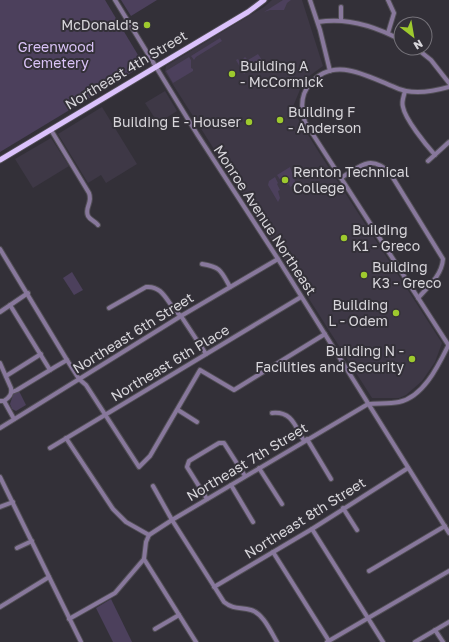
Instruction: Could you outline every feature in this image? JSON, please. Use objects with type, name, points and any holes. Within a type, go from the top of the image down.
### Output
[{"type":"main road","name":"Northeast 4th Street","points":[[0,160],[248,12],[264,0]]},
{"type":"street","name":"Monroe Avenue Northeast","points":[[115,0],[449,533]]},
{"type":"street","points":[[310,0],[318,22],[330,71]]},
{"type":"street","points":[[388,0],[394,13],[388,33]]},
{"type":"street","points":[[341,6],[341,20]]},
{"type":"street","points":[[318,22],[341,20],[364,25],[393,36]]},
{"type":"street","points":[[426,56],[431,60],[449,83]]},
{"type":"street","points":[[449,87],[434,91],[405,91],[351,70],[340,69],[320,75],[307,88],[303,97],[302,115],[304,122],[449,345]]},
{"type":"street","points":[[405,91],[402,103],[405,114],[435,155]]},
{"type":"street","points":[[51,130],[89,193],[91,198],[87,212],[88,217],[98,225]]},
{"type":"street","points":[[428,161],[449,142]]},
{"type":"street","points":[[341,178],[362,165],[370,163],[377,163],[390,173],[443,259],[442,267],[435,279],[418,298]]},
{"type":"street","points":[[0,249],[79,379],[86,385],[139,467],[150,456],[200,370]]},
{"type":"street","name":"Northeast 6th Street","points":[[0,428],[181,316],[278,259]]},
{"type":"street","points":[[202,264],[216,267],[230,287]]},
{"type":"street","points":[[109,308],[138,290],[151,286],[158,288],[163,292],[176,313],[181,316],[206,354]]},
{"type":"street","points":[[0,312],[28,293]]},
{"type":"street","name":"Northeast 6th Place","points":[[50,448],[302,297]]},
{"type":"street","points":[[10,305],[50,370]]},
{"type":"street","points":[[195,361],[200,370],[234,390],[325,334]]},
{"type":"street","name":"Northeast 7th Street","points":[[149,535],[245,476],[368,404],[401,402],[411,397],[429,380],[449,345]]},
{"type":"street","points":[[6,376],[41,354]]},
{"type":"street","points":[[14,419],[2,401],[8,398],[12,392],[67,360]]},
{"type":"street","points":[[0,363],[12,392]]},
{"type":"street","points":[[178,410],[197,422]]},
{"type":"street","points":[[272,414],[286,414],[290,418],[332,479]]},
{"type":"street","points":[[66,438],[113,509],[126,522],[149,535],[146,542],[144,559],[115,593],[69,619]]},
{"type":"street","points":[[207,499],[187,467],[189,461],[219,443],[222,443],[225,444],[245,476]]},
{"type":"street","points":[[259,468],[282,504]]},
{"type":"street","name":"Northeast 8th Street","points":[[214,587],[312,529],[408,468]]},
{"type":"street","points":[[0,477],[81,642]]},
{"type":"street","points":[[230,485],[253,522]]},
{"type":"street","points":[[153,486],[172,520],[224,602],[233,608],[250,610],[258,613],[277,642]]},
{"type":"street","points":[[0,507],[13,502]]},
{"type":"street","points":[[343,508],[357,530]]},
{"type":"street","points":[[369,571],[445,526]]},
{"type":"street","points":[[312,529],[383,642]]},
{"type":"street","points":[[17,548],[32,541]]},
{"type":"street","points":[[273,552],[328,641],[449,571]]},
{"type":"street","points":[[144,559],[196,642]]},
{"type":"street","points":[[0,607],[49,577]]},
{"type":"street","points":[[155,629],[179,615]]},
{"type":"street","points":[[415,642],[449,622]]},
{"type":"street","points":[[435,630],[443,642]]},
{"type":"shaded area","name":"Renton Technical College","points":[[272,0],[302,0],[323,66],[304,80],[292,109],[442,343],[435,362],[422,381],[406,395],[399,398],[372,398],[165,72],[166,66],[264,7]]},
{"type":"shaded area","points":[[165,91],[177,111],[158,123],[145,103]]},
{"type":"shaded area","points":[[102,107],[137,164],[106,183],[101,175],[88,183],[58,134]]},
{"type":"shaded area","points":[[51,138],[69,166],[33,188],[15,159]]},
{"type":"green space","name":"Greenwood Cemetery","points":[[0,0],[105,0],[144,65],[0,152]]},
{"type":"green space","points":[[121,0],[157,0],[131,16]]},
{"type":"green space","points":[[283,0],[291,0],[287,3],[284,10],[270,10],[264,12]]},
{"type":"green space","points":[[220,38],[222,41],[196,57],[194,60],[191,56]]},
{"type":"green space","points":[[258,54],[262,60],[261,62],[263,60],[264,62],[244,74],[236,60],[238,59],[240,62],[245,57],[248,60]]},
{"type":"green space","points":[[189,57],[193,71],[173,83],[166,71]]},
{"type":"green space","points":[[290,167],[297,187],[294,189],[292,186],[290,187],[289,184],[287,185],[282,180],[281,181],[277,175]]},
{"type":"green space","points":[[275,177],[280,190],[278,191],[280,198],[278,202],[268,185],[269,181]]},
{"type":"green space","points":[[72,272],[83,290],[74,295],[63,278]]},
{"type":"green space","points":[[19,391],[26,405],[16,411],[12,409],[10,404],[14,392]]},
{"type":"green space","points":[[111,599],[132,642],[113,642],[96,608]]},
{"type":"place","name":"McDonald's","points":[[147,25]]},
{"type":"place","name":"Building A - McCormick","points":[[232,74]]},
{"type":"place","name":"Building F - Anderson","points":[[280,120]]},
{"type":"place","name":"Building E - Houser","points":[[249,122]]},
{"type":"place","name":"Renton Technical College","points":[[285,180]]},
{"type":"place","name":"Building K1 - Greco","points":[[344,238]]},
{"type":"place","name":"Building K3 - Greco","points":[[364,275]]},
{"type":"place","name":"Building L - Odem","points":[[396,313]]},
{"type":"place","name":"Building N - Facilities and Security","points":[[412,359]]}]
